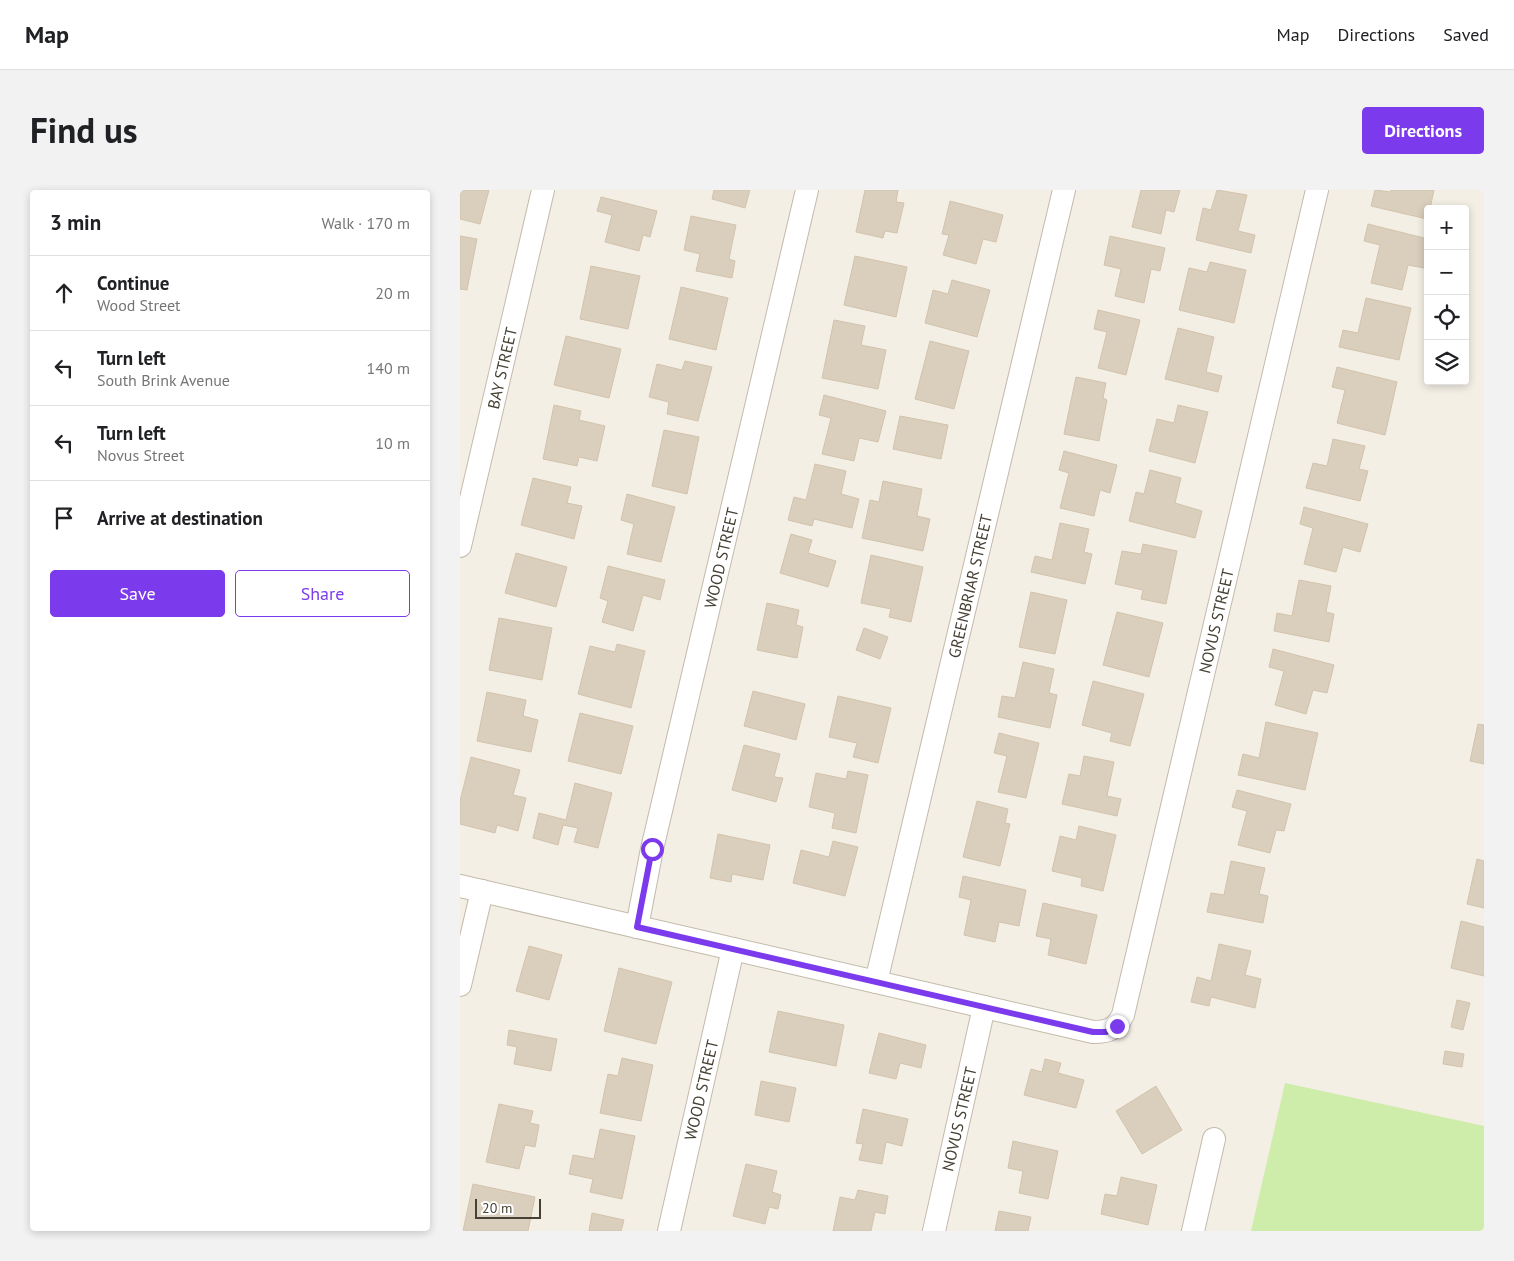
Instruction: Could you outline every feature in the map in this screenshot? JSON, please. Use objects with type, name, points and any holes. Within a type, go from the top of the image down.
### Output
[{"type":"street","name":"BAY STREET","points":[[460,546],[543,190]]},
{"type":"street","name":"WOOD STREET","points":[[637,927],[652,849],[807,190]]},
{"type":"street","name":"GREENBRIAR STREET","points":[[876,982],[1064,190]]},
{"type":"street","name":"NOVUS STREET","points":[[934,1231],[984,1007],[1093,1032],[1106,1032],[1112,1029],[1117,1026],[1123,1015],[1317,190]]},
{"type":"street","points":[[460,886],[984,1007]]},
{"type":"street","points":[[460,985],[482,890]]},
{"type":"street","name":"WOOD STREET","points":[[669,1231],[733,949]]},
{"type":"street","points":[[1193,1231],[1214,1139]]},
{"type":"green space","points":[[1285,1083],[1484,1126],[1484,1231],[1251,1231]]},
{"type":"building","points":[[460,190],[489,190],[480,224],[460,219]]},
{"type":"building","points":[[714,190],[750,190],[745,208],[712,199]]},
{"type":"building","points":[[865,190],[898,190],[896,202],[904,203],[897,233],[885,231],[883,238],[856,232]]},
{"type":"building","points":[[1141,190],[1180,190],[1174,212],[1166,210],[1161,234],[1132,227]]},
{"type":"building","points":[[1217,190],[1247,195],[1238,231],[1255,235],[1251,253],[1196,240],[1203,208],[1211,210]]},
{"type":"building","points":[[1375,190],[1391,192],[1391,190],[1434,190],[1431,205],[1424,205],[1424,218],[1371,206]]},
{"type":"building","points":[[601,197],[657,211],[650,237],[643,235],[639,251],[605,242],[612,215],[597,211]]},
{"type":"building","points":[[950,201],[1003,215],[996,242],[983,239],[976,264],[943,255],[949,235],[942,234]]},
{"type":"building","points":[[691,216],[736,225],[729,259],[735,261],[732,278],[696,271],[700,254],[684,250]]},
{"type":"building","points":[[1368,224],[1424,238],[1424,268],[1408,265],[1402,290],[1371,283],[1380,245],[1364,241]]},
{"type":"building","points":[[460,236],[477,239],[467,290],[460,289]]},
{"type":"building","points":[[1110,236],[1165,248],[1160,271],[1151,269],[1144,303],[1115,296],[1121,269],[1104,265]]},
{"type":"building","points":[[855,256],[907,267],[896,317],[844,305]]},
{"type":"building","points":[[1210,262],[1246,270],[1234,323],[1179,310],[1189,268],[1207,272]]},
{"type":"building","points":[[591,266],[640,276],[628,329],[580,319]]},
{"type":"building","points":[[952,280],[990,290],[977,337],[925,323],[933,290],[948,294]]},
{"type":"building","points":[[681,287],[728,298],[716,350],[669,339]]},
{"type":"building","points":[[1366,298],[1411,308],[1399,360],[1339,347],[1343,330],[1358,333]]},
{"type":"building","points":[[1098,310],[1140,320],[1126,375],[1098,368],[1107,332],[1094,329]]},
{"type":"building","points":[[834,320],[865,326],[861,345],[886,350],[878,389],[822,378]]},
{"type":"building","points":[[1178,328],[1214,337],[1206,372],[1222,376],[1218,392],[1165,379]]},
{"type":"building","points":[[566,336],[621,349],[609,398],[554,385]]},
{"type":"building","points":[[930,341],[969,351],[954,409],[915,399]]},
{"type":"building","points":[[685,361],[712,367],[698,421],[667,414],[669,402],[649,397],[657,364],[682,370]]},
{"type":"building","points":[[1337,367],[1397,382],[1385,435],[1337,423],[1345,390],[1332,387]]},
{"type":"building","points":[[1076,377],[1106,383],[1103,398],[1107,400],[1099,441],[1064,434]]},
{"type":"building","points":[[824,395],[886,411],[878,442],[859,438],[854,461],[822,454],[831,418],[819,415]]},
{"type":"building","points":[[554,405],[581,411],[579,420],[605,426],[597,461],[579,457],[577,466],[543,459]]},
{"type":"building","points":[[1178,405],[1208,412],[1195,463],[1149,451],[1157,419],[1174,423]]},
{"type":"building","points":[[900,416],[948,425],[941,459],[893,449]]},
{"type":"building","points":[[664,430],[699,437],[687,494],[652,486]]},
{"type":"building","points":[[1333,439],[1365,446],[1359,469],[1368,471],[1360,501],[1306,488],[1313,463],[1327,466]]},
{"type":"building","points":[[1064,451],[1117,465],[1110,493],[1100,490],[1094,516],[1060,508],[1069,473],[1059,470]]},
{"type":"building","points":[[815,464],[846,471],[841,494],[859,499],[852,528],[814,519],[812,526],[788,520],[794,497],[806,500]]},
{"type":"building","points":[[1150,470],[1181,478],[1175,503],[1202,511],[1195,538],[1129,521],[1136,492],[1144,494]]},
{"type":"building","points":[[533,478],[571,487],[567,503],[582,506],[574,539],[521,525]]},
{"type":"building","points":[[883,481],[922,489],[917,516],[930,519],[923,551],[862,538],[870,500],[879,502]]},
{"type":"building","points":[[627,494],[675,507],[661,562],[627,554],[634,524],[621,520]]},
{"type":"building","points":[[1304,507],[1368,524],[1360,552],[1343,547],[1336,572],[1304,564],[1313,528],[1300,524]]},
{"type":"building","points":[[1060,523],[1089,529],[1084,552],[1092,554],[1085,584],[1031,572],[1035,556],[1052,560]]},
{"type":"building","points":[[791,534],[812,540],[808,553],[836,561],[828,587],[780,573]]},
{"type":"building","points":[[1143,544],[1177,551],[1166,604],[1141,599],[1143,590],[1115,584],[1122,551],[1141,554]]},
{"type":"building","points":[[516,553],[567,567],[556,607],[505,593]]},
{"type":"building","points":[[871,555],[923,567],[911,622],[889,617],[891,609],[861,603]]},
{"type":"building","points":[[608,566],[665,580],[660,600],[643,595],[633,631],[602,622],[608,601],[600,598]]},
{"type":"building","points":[[1299,580],[1331,586],[1326,612],[1334,614],[1329,642],[1274,631],[1277,613],[1292,616]]},
{"type":"building","points":[[1031,592],[1067,600],[1055,654],[1019,647]]},
{"type":"building","points":[[767,603],[799,610],[796,625],[803,627],[797,658],[757,650]]},
{"type":"building","points":[[1117,612],[1163,623],[1149,677],[1103,665]]},
{"type":"building","points":[[499,618],[552,628],[542,680],[489,670]]},
{"type":"building","points":[[864,628],[888,637],[880,659],[856,650]]},
{"type":"building","points":[[617,644],[645,651],[631,708],[578,694],[590,646],[615,652]]},
{"type":"building","points":[[1273,649],[1334,665],[1327,693],[1313,690],[1306,714],[1275,705],[1284,671],[1269,667]]},
{"type":"building","points":[[1023,662],[1054,669],[1049,693],[1057,695],[1050,728],[998,717],[1002,696],[1015,698]]},
{"type":"building","points":[[1093,681],[1144,694],[1130,746],[1110,741],[1112,733],[1082,725]]},
{"type":"building","points":[[753,691],[805,704],[796,740],[744,726]]},
{"type":"building","points":[[487,692],[526,700],[523,716],[538,720],[531,752],[477,741]]},
{"type":"building","points":[[838,696],[891,708],[878,763],[853,757],[857,743],[829,737]]},
{"type":"building","points":[[580,713],[633,726],[621,774],[568,761]]},
{"type":"building","points":[[1266,722],[1318,733],[1305,790],[1238,775],[1243,754],[1259,758]]},
{"type":"building","points":[[1478,724],[1484,725],[1484,764],[1470,761]]},
{"type":"building","points":[[999,733],[1039,743],[1026,798],[998,792],[1007,756],[994,753]]},
{"type":"building","points":[[744,745],[780,754],[774,777],[783,778],[776,802],[732,790]]},
{"type":"building","points":[[1084,756],[1114,762],[1107,796],[1121,799],[1117,816],[1062,804],[1069,774],[1080,776]]},
{"type":"building","points":[[471,757],[520,770],[513,795],[526,798],[518,831],[497,825],[495,833],[460,824],[460,801]]},
{"type":"building","points":[[848,771],[868,775],[856,833],[832,828],[835,813],[809,807],[816,773],[846,779]]},
{"type":"building","points":[[575,783],[612,793],[598,848],[574,842],[578,828],[563,825],[558,845],[533,838],[539,813],[566,820]]},
{"type":"building","points":[[1237,790],[1291,804],[1284,831],[1276,830],[1270,853],[1238,845],[1247,811],[1232,807]]},
{"type":"building","points":[[977,801],[1008,809],[1005,823],[1010,824],[1000,866],[963,857]]},
{"type":"building","points":[[1079,826],[1116,835],[1103,891],[1081,886],[1082,878],[1052,871],[1060,836],[1076,840]]},
{"type":"building","points":[[718,834],[770,845],[763,880],[732,874],[731,882],[710,878]]},
{"type":"building","points":[[833,841],[858,847],[845,896],[793,883],[801,850],[829,857]]},
{"type":"building","points":[[1477,859],[1484,861],[1484,908],[1467,904]]},
{"type":"building","points":[[1231,861],[1265,868],[1259,894],[1268,896],[1263,923],[1207,912],[1211,893],[1224,895]]},
{"type":"building","points":[[963,876],[1026,890],[1019,926],[999,922],[995,942],[964,935],[971,900],[959,897]]},
{"type":"building","points":[[1043,903],[1097,915],[1086,964],[1048,955],[1051,939],[1036,936]]},
{"type":"building","points":[[1461,921],[1484,927],[1484,976],[1451,968]]},
{"type":"building","points":[[1219,944],[1251,951],[1245,975],[1261,979],[1255,1008],[1211,997],[1209,1006],[1191,1002],[1197,977],[1211,981]]},
{"type":"building","points":[[529,946],[562,955],[549,1000],[516,991]]},
{"type":"building","points":[[619,968],[672,982],[656,1044],[604,1031]]},
{"type":"building","points":[[1457,1000],[1470,1003],[1463,1030],[1451,1027]]},
{"type":"building","points":[[778,1011],[844,1025],[836,1066],[769,1052]]},
{"type":"building","points":[[509,1030],[557,1039],[551,1071],[514,1064],[517,1047],[507,1045]]},
{"type":"building","points":[[879,1033],[926,1045],[921,1068],[900,1063],[896,1079],[869,1073]]},
{"type":"building","points":[[1445,1051],[1464,1054],[1462,1067],[1443,1064]]},
{"type":"building","points":[[622,1058],[653,1065],[641,1121],[600,1113],[608,1074],[618,1076]]},
{"type":"building","points":[[1045,1059],[1061,1063],[1058,1073],[1084,1080],[1076,1108],[1024,1095],[1031,1069],[1042,1072]]},
{"type":"building","points":[[761,1081],[796,1088],[789,1122],[755,1115]]},
{"type":"building","points":[[1156,1086],[1182,1130],[1142,1154],[1116,1111]]},
{"type":"building","points":[[499,1104],[533,1111],[530,1123],[539,1125],[535,1147],[525,1145],[519,1169],[486,1162]]},
{"type":"building","points":[[863,1109],[908,1119],[902,1146],[886,1142],[882,1164],[859,1160],[863,1144],[856,1143]]},
{"type":"building","points":[[600,1129],[635,1136],[622,1199],[590,1192],[593,1179],[569,1174],[573,1155],[594,1159]]},
{"type":"building","points":[[1013,1141],[1058,1151],[1048,1199],[1019,1193],[1023,1171],[1008,1168]]},
{"type":"building","points":[[746,1164],[777,1171],[772,1192],[781,1195],[778,1209],[769,1207],[765,1224],[733,1216]]},
{"type":"building","points":[[1121,1177],[1157,1185],[1148,1225],[1101,1214],[1105,1194],[1117,1196]]},
{"type":"building","points":[[473,1184],[535,1197],[528,1231],[463,1231]]},
{"type":"building","points":[[858,1190],[888,1196],[885,1214],[875,1212],[871,1231],[833,1231],[840,1197],[855,1200]]},
{"type":"building","points":[[999,1211],[1031,1217],[1028,1231],[995,1231]]},
{"type":"building","points":[[592,1213],[624,1220],[621,1231],[589,1231]]},
{"type":"route","points":[[652,849],[637,927],[1093,1032],[1106,1032],[1117,1026]]}]
